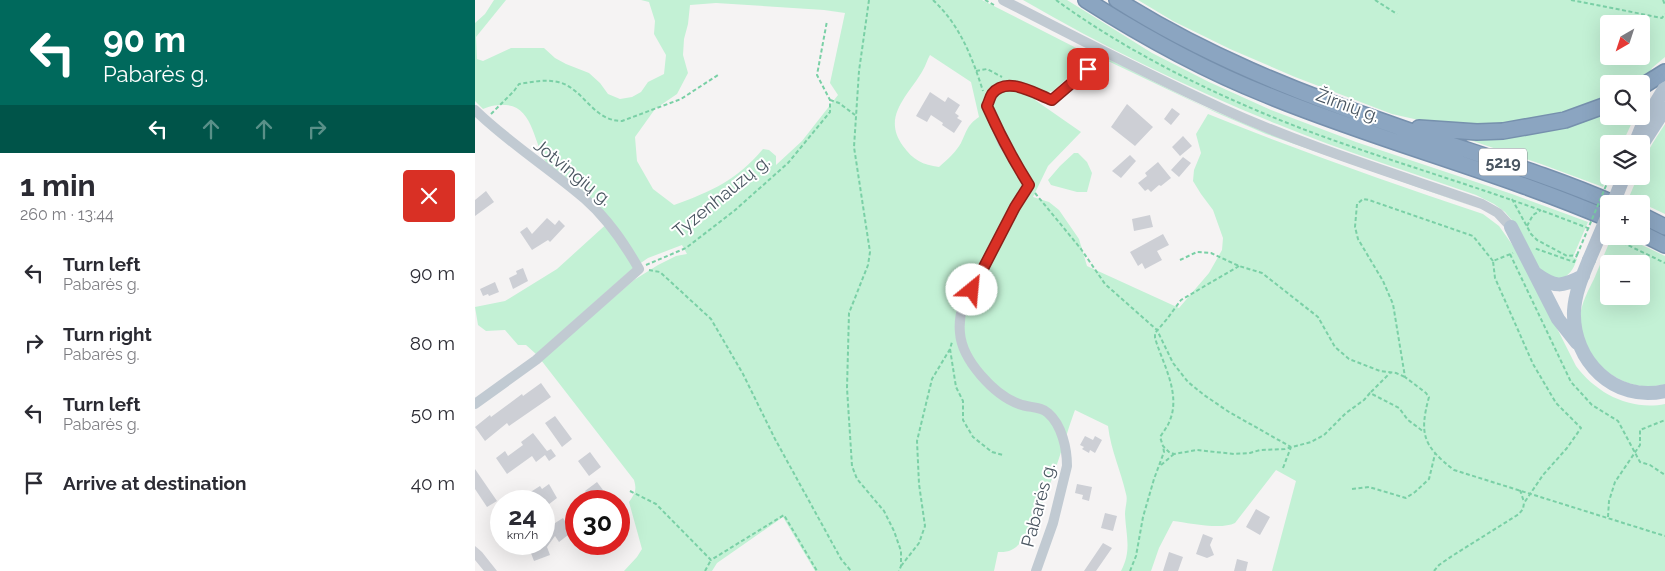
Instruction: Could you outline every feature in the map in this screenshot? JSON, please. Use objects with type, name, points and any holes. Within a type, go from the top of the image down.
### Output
[{"type":"highway","name":"Žirnių g.","points":[[1086,0],[1170,50],[1266,95],[1361,131],[1546,194],[1600,215]]},
{"type":"highway","name":"Žirnių g.","points":[[1117,0],[1170,31],[1272,80],[1390,125],[1490,157],[1600,199]]},
{"type":"highway","points":[[1650,81],[1665,72]]},
{"type":"highway","points":[[1390,125],[1448,130],[1503,131],[1565,120],[1600,107]]},
{"type":"highway","points":[[1650,220],[1665,227]]},
{"type":"highway","points":[[1650,238],[1665,245]]},
{"type":"main road","points":[[1639,135],[1643,124],[1665,88]]},
{"type":"main road","points":[[1648,135],[1665,110]]},
{"type":"main road","points":[[1511,227],[1516,251],[1536,274],[1547,282],[1557,285],[1569,283],[1583,276]]},
{"type":"main road","points":[[1578,343],[1574,322],[1577,289],[1583,276],[1583,258],[1600,229]]},
{"type":"main road","points":[[1536,274],[1558,319],[1578,343],[1590,365],[1611,383],[1626,390],[1639,393],[1665,391]]},
{"type":"street","points":[[1003,0],[1107,53],[1224,109],[1301,140],[1482,204],[1498,213],[1511,227]]},
{"type":"street","points":[[1029,185],[1003,143],[987,106],[992,94],[1002,86],[1013,85],[1052,100],[1107,53]]},
{"type":"street","name":"Jotvingių g.","points":[[475,110],[523,152],[591,204],[619,236],[639,268]]},
{"type":"street","name":"Pabarės g.","points":[[1029,185],[1015,207],[963,306],[959,318],[960,334],[966,353],[990,384],[1019,404],[1045,410],[1051,415],[1061,433],[1067,457],[1067,466],[1053,523],[1036,571]]},
{"type":"street","points":[[475,404],[536,360],[639,268]]},
{"type":"path","points":[[869,0],[863,35],[855,115],[854,147],[870,252],[868,265],[849,313],[847,388],[852,466],[857,479],[883,511],[894,531],[901,551],[901,566]]},
{"type":"path","points":[[933,0],[945,11],[967,47],[987,106]]},
{"type":"path","points":[[1375,0],[1397,14]]},
{"type":"path","points":[[1571,0],[1662,18],[1665,14]]},
{"type":"path","points":[[1663,0],[1665,5]]},
{"type":"path","points":[[827,21],[817,75],[830,100],[839,103],[855,115]]},
{"type":"path","points":[[976,71],[987,69],[1013,85]]},
{"type":"path","points":[[485,120],[519,84],[542,80],[559,82],[568,86],[606,118],[622,121],[675,102],[717,75]]},
{"type":"path","name":"Tyzenhauzų g.","points":[[639,268],[686,248],[734,211],[788,163],[830,112],[830,100]]},
{"type":"path","points":[[1029,185],[1081,249],[1105,284],[1157,330],[1173,363],[1188,382],[1229,412],[1291,447]]},
{"type":"path","points":[[1493,261],[1529,246],[1574,262],[1583,258],[1607,185]]},
{"type":"path","points":[[1405,377],[1393,304],[1383,281],[1358,239],[1355,226],[1357,204],[1363,199],[1473,236],[1493,261],[1495,278],[1533,364],[1556,403],[1581,428],[1567,448],[1543,475],[1524,503],[1523,509],[1519,514],[1452,556],[1439,565],[1435,571]]},
{"type":"path","points":[[1512,199],[1531,234],[1537,240],[1567,256],[1583,258]]},
{"type":"path","points":[[1527,226],[1533,215],[1542,210]]},
{"type":"path","points":[[1628,245],[1665,263]]},
{"type":"path","points":[[1516,251],[1571,382],[1592,405],[1618,420],[1634,454],[1640,462],[1650,465],[1665,475]]},
{"type":"path","points":[[1180,260],[1197,252],[1211,253],[1239,266],[1262,272],[1318,318],[1335,347],[1349,359],[1380,371],[1396,373],[1427,392],[1429,397],[1423,432],[1435,452],[1454,470],[1665,536]]},
{"type":"path","points":[[1130,571],[1154,479],[1164,452],[1160,437],[1171,419],[1173,402],[1168,376],[1155,338],[1157,330],[1181,300],[1239,266]]},
{"type":"path","points":[[639,268],[660,272],[711,319],[743,374],[775,439],[841,559],[851,571]]},
{"type":"path","points":[[899,571],[919,543],[925,526],[919,484],[917,441],[933,379],[950,349],[952,341]]},
{"type":"path","points":[[950,349],[956,387],[963,401],[963,420],[973,437],[992,452],[1003,455]]},
{"type":"path","points":[[1159,466],[1174,454],[1197,450],[1234,454],[1250,453],[1260,450],[1285,449],[1311,442],[1324,435],[1346,413],[1364,400],[1390,373]]},
{"type":"path","points":[[1370,393],[1399,408],[1408,420],[1423,432]]},
{"type":"path","points":[[1608,518],[1609,501],[1615,482],[1640,445],[1640,430],[1665,420]]},
{"type":"path","points":[[1163,446],[1174,454]]},
{"type":"path","points":[[1283,468],[1291,447]]},
{"type":"path","points":[[1351,489],[1369,487],[1406,498],[1429,479],[1435,452]]},
{"type":"path","points":[[1520,490],[1524,503]]},
{"type":"path","points":[[630,491],[656,504],[711,560]]},
{"type":"path","points":[[705,571],[711,560],[784,515],[817,571]]},
{"type":"green space","points":[[494,0],[506,0],[476,37],[477,59],[483,61],[511,48],[544,48],[555,58],[589,73],[608,94],[620,99],[632,97],[641,92],[648,82],[664,74],[666,55],[654,34],[655,21],[649,2],[641,0],[982,0],[1092,56],[1053,91],[1039,94],[1035,100],[1081,132],[1048,166],[1033,197],[1049,202],[1059,210],[1079,239],[1087,266],[1179,308],[1209,273],[1222,250],[1223,238],[1213,210],[1193,181],[1194,170],[1201,153],[1196,134],[1208,114],[1276,141],[1483,214],[1499,226],[1521,257],[1576,366],[1584,376],[1615,398],[1639,405],[1665,404],[1665,571],[1272,571],[1296,481],[1276,470],[1235,523],[1213,526],[1173,521],[1159,548],[1151,571],[1121,571],[1127,550],[1125,514],[1127,496],[1111,444],[1108,426],[1075,410],[1040,510],[1020,544],[1009,551],[998,552],[994,571],[815,571],[783,517],[717,563],[712,571],[624,571],[642,549],[630,506],[630,500],[635,491],[634,480],[541,360],[634,280],[676,256],[687,254],[682,245],[648,258],[632,269],[536,354],[526,345],[518,345],[505,330],[486,331],[478,325],[475,307],[505,301],[557,269],[611,220],[547,164],[532,128],[522,113],[515,107],[506,105],[483,109],[475,101],[475,23],[485,14]],"holes":[[[716,3],[845,13],[830,83],[838,95],[802,141],[776,165],[776,156],[769,150],[763,149],[743,169],[723,184],[674,205],[653,189],[637,161],[635,137],[655,109],[677,94],[688,73],[683,55],[690,5]],[[930,55],[971,82],[979,117],[970,126],[957,150],[939,167],[923,163],[911,155],[897,135],[896,115],[899,106],[923,70]]]},
{"type":"green space","points":[[1023,0],[1067,0],[1152,53],[1209,82],[1271,110],[1356,142],[1512,194],[1588,222],[1573,257],[1577,259],[1574,266],[1571,272],[1559,280],[1540,271],[1516,225],[1505,212],[1476,195],[1326,143],[1244,111],[1148,66]]},
{"type":"green space","points":[[1138,0],[1665,0],[1665,57],[1652,68],[1648,75],[1600,75],[1600,102],[1571,113],[1508,126],[1432,123],[1392,114],[1295,77],[1230,49],[1173,21]]},
{"type":"green space","points":[[1110,60],[1205,107],[1260,130],[1480,209],[1266,134],[1217,113],[1108,61]]},
{"type":"green space","points":[[1600,112],[1600,125],[1631,125],[1626,135],[1600,135],[1600,185],[1604,185],[1603,187],[1461,137]]},
{"type":"green space","points":[[1665,124],[1665,214],[1650,207],[1650,195],[1630,195],[1634,185],[1650,185],[1650,149]]},
{"type":"green space","points":[[1074,153],[1078,153],[1087,162],[1092,173],[1087,192],[1077,192],[1051,185],[1048,180]]},
{"type":"green space","points":[[1608,245],[1642,245],[1665,256],[1665,384],[1649,386],[1633,384],[1618,378],[1604,369],[1593,357],[1585,343],[1581,328],[1581,311],[1600,265],[1600,305],[1650,305],[1650,255],[1604,255]]},
{"type":"building","points":[[930,92],[945,102],[948,97],[960,105],[955,113],[959,116],[957,118],[962,121],[954,133],[931,115],[927,122],[916,116]]},
{"type":"building","points":[[1127,104],[1153,127],[1135,146],[1111,127]]},
{"type":"building","points":[[1172,108],[1180,114],[1171,125],[1164,119]]},
{"type":"building","points":[[1183,136],[1192,146],[1180,156],[1172,147]]},
{"type":"building","points":[[1130,155],[1136,161],[1121,178],[1112,171]]},
{"type":"building","points":[[1183,157],[1191,163],[1179,177],[1171,170]]},
{"type":"building","points":[[1158,162],[1171,178],[1151,192],[1148,189],[1145,191],[1138,183],[1147,176],[1145,173]]},
{"type":"building","points":[[486,191],[494,202],[475,216],[475,200]]},
{"type":"building","points":[[1150,215],[1153,227],[1134,231],[1132,219]]},
{"type":"building","points":[[547,218],[555,225],[559,220],[565,226],[550,242],[548,240],[532,250],[520,232],[527,227],[532,234]]},
{"type":"building","points":[[1163,234],[1169,245],[1157,251],[1162,260],[1145,269],[1142,263],[1138,266],[1130,252]]},
{"type":"building","points":[[523,268],[528,281],[513,289],[509,278],[517,274],[516,271]]},
{"type":"building","points":[[495,282],[499,292],[483,296],[480,289]]},
{"type":"building","points":[[541,383],[551,397],[509,426],[507,423],[485,441],[475,427],[490,415],[491,417],[522,394],[523,396]]},
{"type":"building","points":[[555,416],[572,439],[562,447],[545,423]]},
{"type":"building","points":[[533,433],[547,451],[551,449],[556,456],[549,461],[545,455],[536,462],[532,456],[507,474],[496,458],[505,451],[508,456],[523,445],[521,442]]},
{"type":"building","points":[[1085,436],[1093,440],[1095,436],[1102,440],[1095,453],[1090,450],[1089,453],[1082,449],[1084,447],[1080,445]]},
{"type":"building","points":[[590,452],[601,467],[589,476],[578,461]]},
{"type":"building","points":[[475,469],[490,491],[490,505],[487,507],[475,489]]},
{"type":"building","points":[[597,482],[603,490],[586,490]]},
{"type":"building","points":[[549,484],[552,490],[534,490],[540,486],[542,489]]},
{"type":"building","points":[[1077,484],[1092,487],[1089,501],[1082,499],[1083,495],[1075,493]]},
{"type":"building","points":[[1256,509],[1270,517],[1260,535],[1246,527]]},
{"type":"building","points":[[1105,513],[1117,516],[1113,531],[1101,528]]},
{"type":"building","points":[[563,518],[565,521],[565,537],[559,542],[555,536],[555,523]]},
{"type":"building","points":[[1203,534],[1213,538],[1210,545],[1214,555],[1207,558],[1196,554]]},
{"type":"building","points":[[1103,543],[1112,548],[1096,571],[1084,571]]},
{"type":"building","points":[[475,546],[497,571],[484,571],[475,560]]},
{"type":"building","points":[[1169,552],[1183,557],[1178,571],[1163,571]]},
{"type":"building","points":[[532,555],[550,555],[534,561]]},
{"type":"building","points":[[1237,559],[1248,562],[1246,571],[1234,571]]},
{"type":"route","points":[[972,290],[1015,207],[1029,185],[1003,143],[987,106],[992,94],[1002,86],[1013,85],[1052,100],[1088,69]]}]
